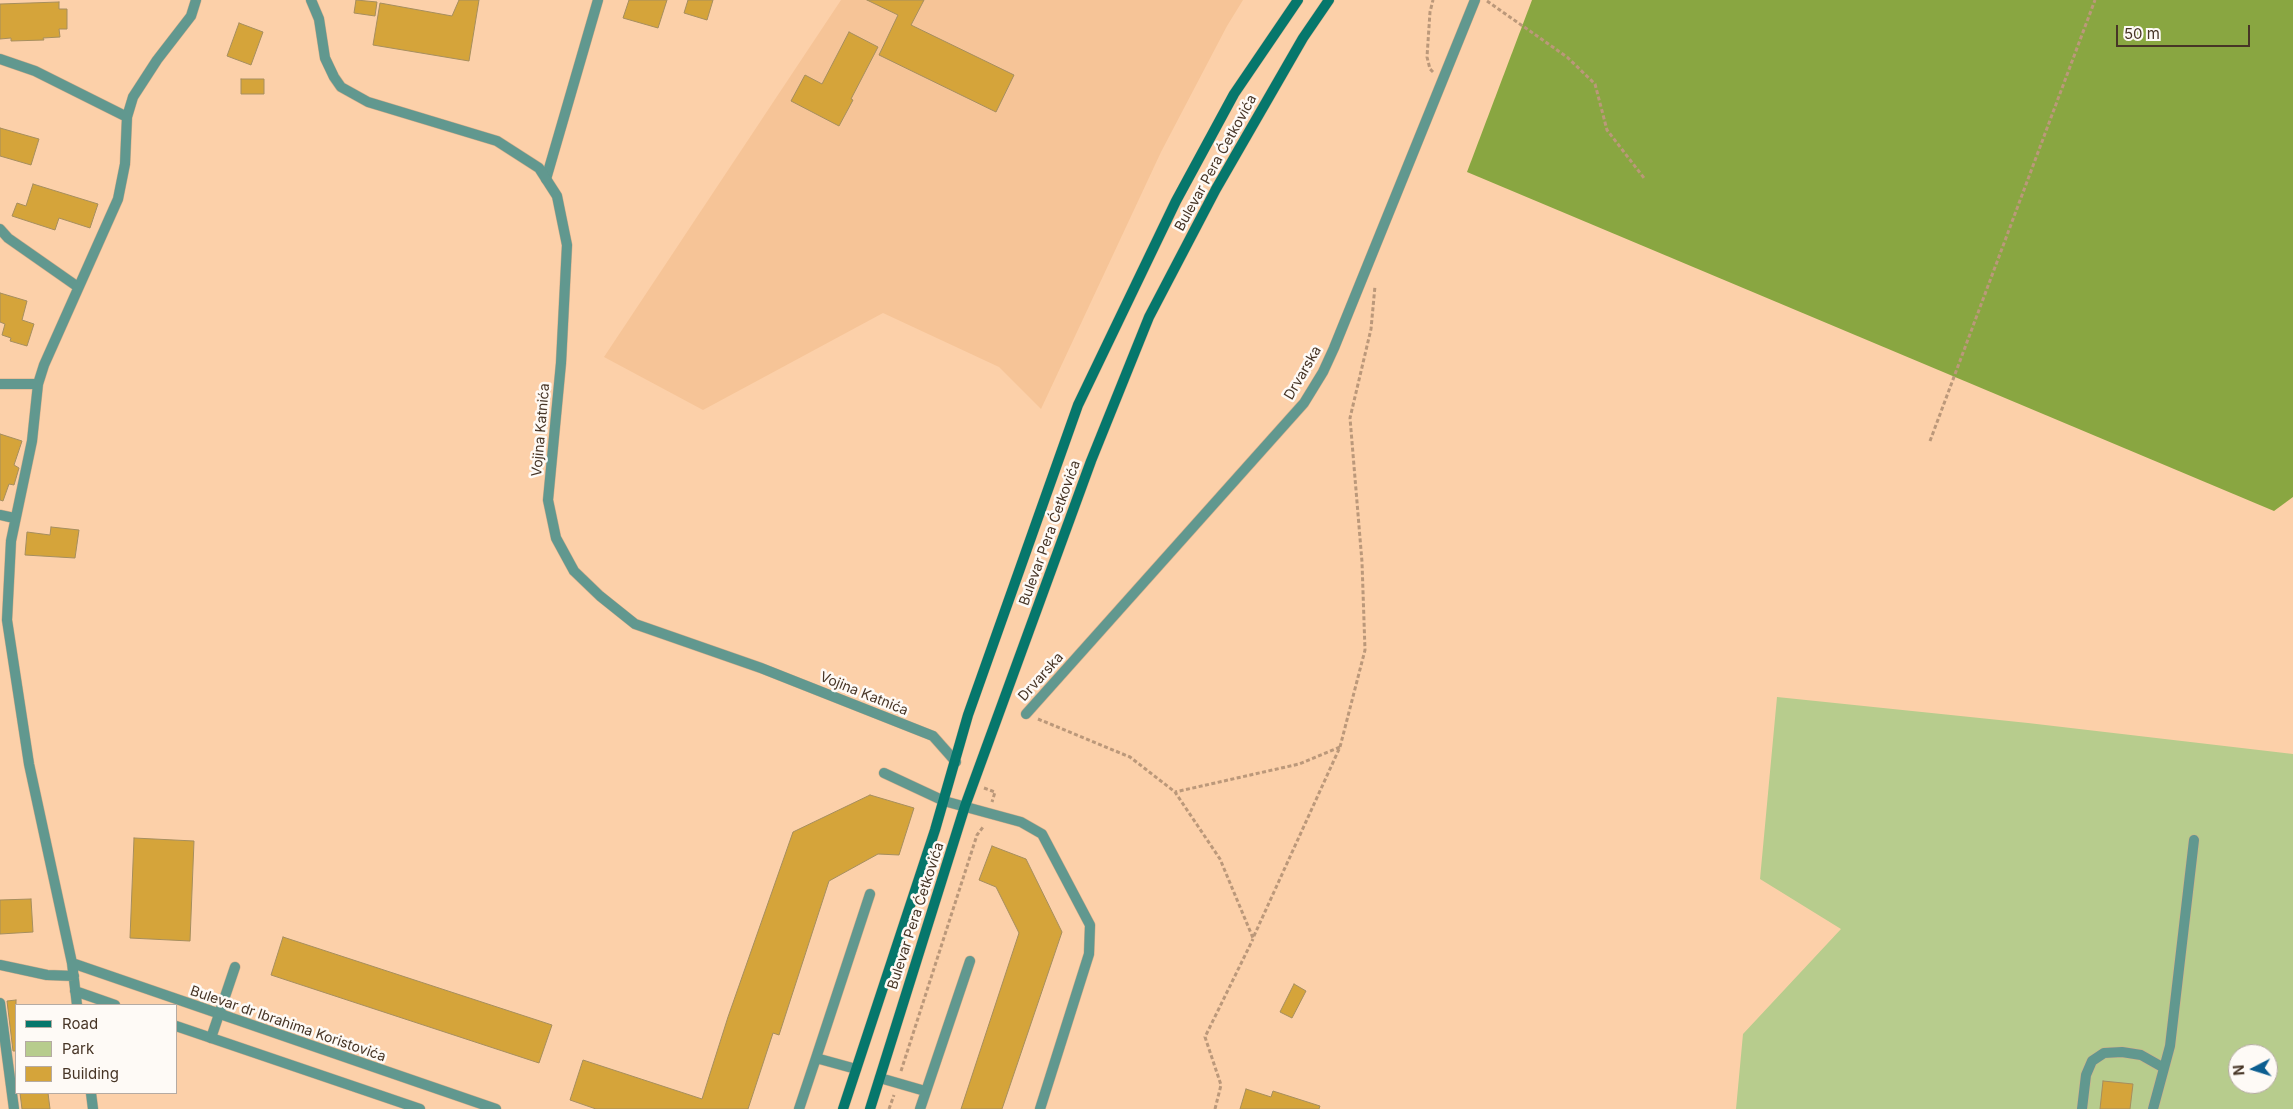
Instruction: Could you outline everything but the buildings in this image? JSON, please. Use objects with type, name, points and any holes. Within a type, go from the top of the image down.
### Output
[{"type":"main road","name":"Bulevar Pera Ćetkovića","points":[[843,1109],[944,801],[968,715],[1078,405],[1176,201],[1234,94],[1298,0]]},
{"type":"main road","name":"Bulevar Pera Ćetkovića","points":[[870,1109],[965,806],[1091,461],[1148,317],[1221,180],[1303,38],[1330,0]]},
{"type":"street","points":[[77,1004],[72,963],[29,764],[3,620],[14,518],[32,441],[38,384],[44,365],[78,286],[104,233],[120,190],[125,164],[127,117],[133,97],[157,60],[187,22],[196,0]]},
{"type":"street","name":"Vojina Katnića","points":[[311,0],[319,19],[325,58],[341,87],[368,102],[497,142],[539,168],[557,196],[567,245],[561,364],[548,500],[556,538],[574,571],[600,596],[636,624],[761,668],[933,736],[956,762]]},
{"type":"street","points":[[546,178],[598,0]]},
{"type":"street","name":"Drvarska","points":[[1026,714],[1304,404],[1334,348],[1475,0]]},
{"type":"street","points":[[0,59],[35,71],[127,117]]},
{"type":"street","points":[[0,229],[8,238],[78,286]]},
{"type":"street","points":[[0,384],[38,384]]},
{"type":"street","points":[[0,514],[14,518]]},
{"type":"street","points":[[884,774],[944,801],[1021,822],[1042,834],[1090,925],[1089,954],[1040,1109]]},
{"type":"street","points":[[2153,1109],[2170,1046],[2194,840]]},
{"type":"street","points":[[799,1109],[870,894]]},
{"type":"street","points":[[920,1109],[970,961]]},
{"type":"street","name":"Bulevar dr Ibrahima Koristovića","points":[[72,963],[496,1109]]},
{"type":"street","points":[[0,967],[47,975],[74,976]]},
{"type":"street","points":[[211,1038],[235,967]]},
{"type":"street","points":[[75,992],[112,1004]]},
{"type":"street","points":[[0,1003],[14,1109]]},
{"type":"street","points":[[178,1027],[420,1109]]},
{"type":"street","points":[[2082,1109],[2086,1075],[2092,1062],[2104,1053],[2122,1052],[2141,1055],[2164,1068]]},
{"type":"street","points":[[816,1058],[856,1069]]},
{"type":"street","points":[[880,1078],[925,1091]]},
{"type":"street","points":[[91,1094],[93,1109]]},
{"type":"path","points":[[1433,0],[1430,12],[1427,57],[1430,69],[1442,81]]},
{"type":"path","points":[[1486,0],[1567,57],[1594,84],[1607,130],[1644,178]]},
{"type":"path","points":[[1930,441],[2095,0]]},
{"type":"path","points":[[1215,1109],[1221,1086],[1206,1037],[1340,747],[1365,650],[1362,562],[1350,418],[1370,329],[1376,280]]},
{"type":"path","points":[[1026,714],[1130,757],[1175,792],[1220,860],[1253,938]]},
{"type":"path","points":[[1175,792],[1299,764],[1340,747]]},
{"type":"path","points":[[900,1074],[977,835],[982,827],[986,827]]},
{"type":"path","points":[[889,1109],[894,1094]]},
{"type":"shaded area","points":[[841,0],[1243,0],[1227,26],[1161,152],[1041,409],[999,367],[883,313],[703,410],[604,357]]},
{"type":"green space","points":[[1532,0],[2293,0],[2293,497],[2274,511],[1467,172]]},
{"type":"green space","points":[[1777,697],[2028,723],[2293,754],[2293,1109],[1736,1109],[1743,1034],[1841,929],[1760,879]]}]
